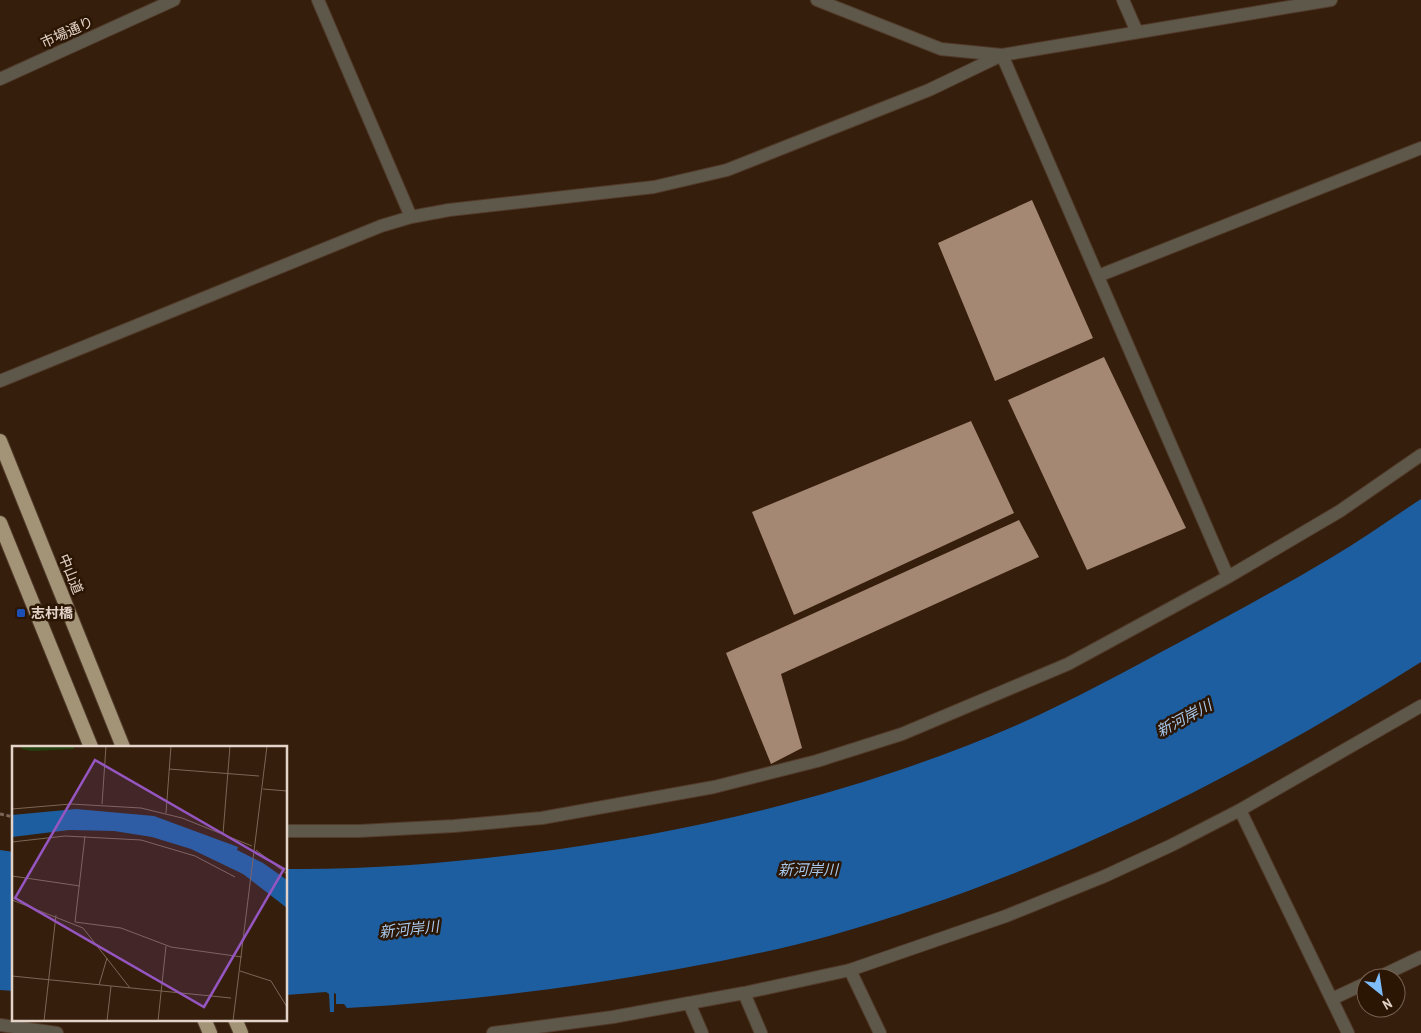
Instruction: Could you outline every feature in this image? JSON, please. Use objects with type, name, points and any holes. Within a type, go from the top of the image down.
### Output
[{"type":"highway","name":"中山道","points":[[0,441],[123,746]]},
{"type":"highway","points":[[0,523],[91,746]]},
{"type":"highway","points":[[235,1020],[241,1033]]},
{"type":"street","name":"市場通り","points":[[0,79],[174,0]]},
{"type":"street","points":[[318,0],[411,217]]},
{"type":"street","points":[[817,0],[941,49],[1002,56]]},
{"type":"street","points":[[1122,0],[1137,32]]},
{"type":"street","points":[[0,381],[381,226],[411,217],[449,210],[654,187],[727,170],[929,90],[1002,56],[1330,0]]},
{"type":"street","points":[[1002,56],[1228,577]]},
{"type":"street","points":[[1098,276],[1421,148]]},
{"type":"street","points":[[288,831],[359,831],[454,826],[542,818],[714,787],[817,761],[902,734],[1068,664],[1228,577],[1340,511],[1421,455]]},
{"type":"street","points":[[493,1033],[613,1017],[744,993],[850,970],[1006,916],[1105,876],[1240,810],[1421,706]]},
{"type":"street","points":[[1240,810],[1348,1033]]},
{"type":"street","points":[[1398,968],[1421,957]]},
{"type":"street","points":[[850,970],[880,1033]]},
{"type":"street","points":[[1332,999],[1356,988]]},
{"type":"street","points":[[744,993],[761,1033]]},
{"type":"street","points":[[689,1003],[702,1033]]},
{"type":"street","points":[[0,1025],[57,1033]]},
{"type":"water","name":"新河岸川","points":[[1421,499],[1421,662],[1281,746],[1208,785],[1135,821],[1061,854],[985,885],[829,936],[791,946],[678,969],[513,994],[347,1008],[344,1004],[336,1004],[336,994],[334,993],[334,1012],[330,1012],[329,994],[326,992],[288,995],[288,869],[378,867],[439,863],[592,844],[716,821],[839,789],[958,749],[1058,706],[1219,621],[1345,549]]},
{"type":"water","points":[[0,850],[12,852],[12,991],[0,990]]},
{"type":"building","points":[[1032,200],[1093,338],[995,381],[938,243]]},
{"type":"building","points":[[1104,357],[1186,528],[1087,570],[1008,400]]},
{"type":"building","points":[[971,421],[1014,513],[794,615],[752,512]]},
{"type":"building","points":[[1019,520],[1039,557],[781,674],[802,748],[771,764],[726,653]]},
{"type":"place","name":"志村橋","points":[[21,613]]}]
